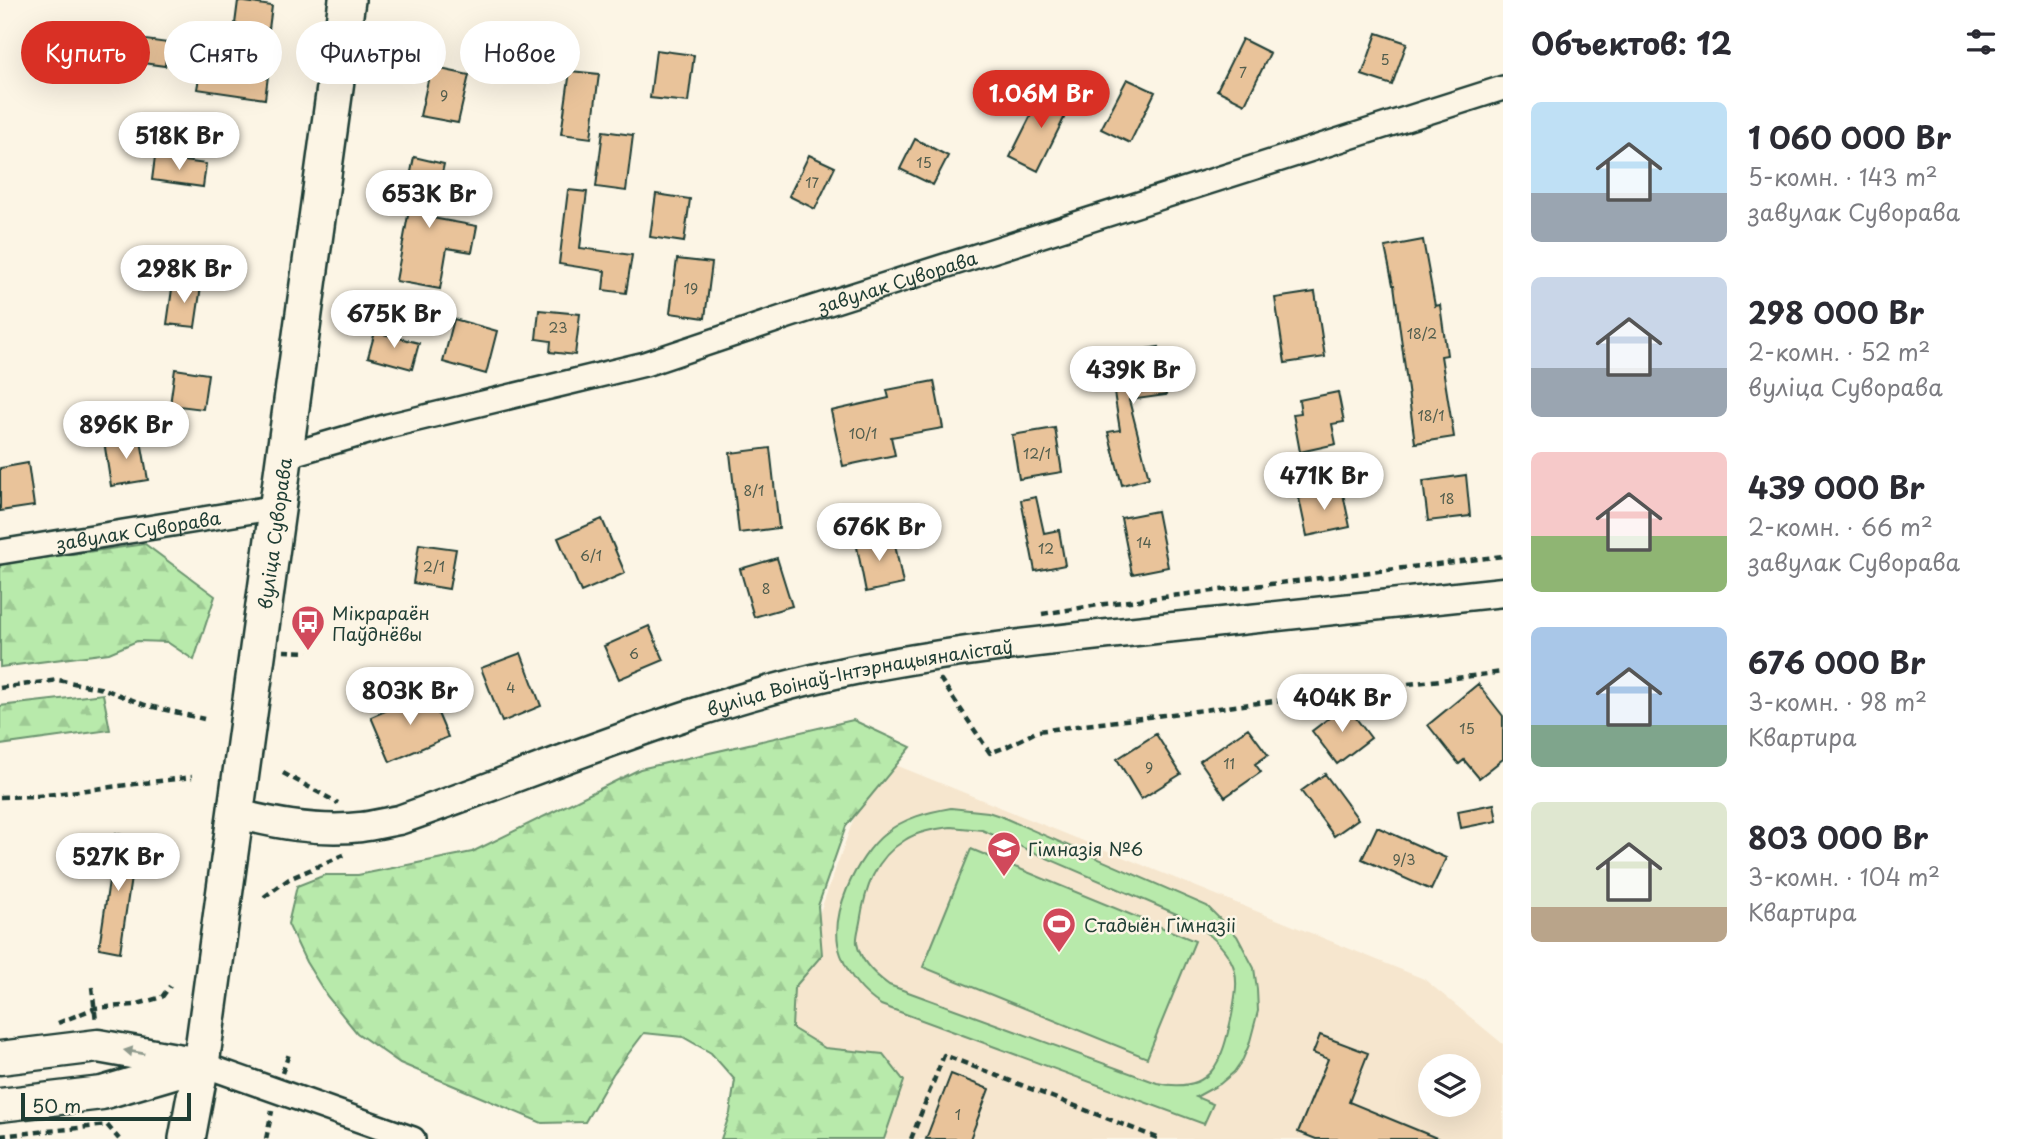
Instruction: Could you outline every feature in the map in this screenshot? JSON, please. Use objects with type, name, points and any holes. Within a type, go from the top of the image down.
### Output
[{"type":"main road","name":"вуліца Суворава","points":[[187,1139],[201,1064],[347,0]]},
{"type":"main road","points":[[0,1058],[98,1046],[201,1064]]},
{"type":"main road","points":[[0,1105],[102,1093],[201,1064]]},
{"type":"street","name":"завулак Суворава","points":[[285,456],[388,426],[645,364],[1503,88]]},
{"type":"street","name":"завулак Суворава","points":[[0,552],[277,507]]},
{"type":"street","name":"вуліца Воінаў-Інтэрнацыяналістаў","points":[[234,813],[273,823],[324,829],[362,827],[409,816],[581,752],[727,702],[863,668],[974,650],[1503,592]]},
{"type":"street","points":[[201,1064],[413,1139]]},
{"type":"path","points":[[932,678],[941,680],[990,753],[1038,731],[1503,672]]},
{"type":"path","points":[[0,688],[58,680],[104,689],[145,705],[204,719]]},
{"type":"path","points":[[0,797],[63,793],[192,777]]},
{"type":"path","points":[[264,897],[289,878],[355,850]]},
{"type":"path","points":[[48,1027],[95,1008],[134,1005],[162,997],[170,986]]},
{"type":"path","points":[[92,987],[97,1031]]},
{"type":"path","points":[[911,1139],[944,1055],[1160,1139]]},
{"type":"path","points":[[0,1136],[107,1125],[119,1139]]},
{"type":"path","points":[[47,1132],[53,1139]]},
{"type":"shaded area","name":"Гімназія №6","points":[[876,757],[1424,979],[1503,1044],[1503,1139],[738,1139]]},
{"type":"green space","points":[[145,544],[215,596],[194,660],[167,642],[137,641],[109,653],[0,667],[0,564]]},
{"type":"green space","points":[[103,694],[110,730],[0,745],[0,706]]},
{"type":"green space","points":[[853,720],[911,747],[846,826],[818,906],[822,955],[794,988],[792,1028],[825,1048],[883,1054],[904,1081],[884,1139],[721,1139],[730,1113],[735,1080],[711,1053],[683,1037],[644,1033],[613,1074],[585,1122],[542,1123],[400,1063],[357,1033],[327,996],[306,962],[288,924],[297,886],[325,875],[358,875],[472,852],[640,769]]},
{"type":"green space","points":[[951,808],[1000,816],[1207,906],[1237,936],[1254,968],[1258,1011],[1249,1045],[1234,1072],[1220,1084],[1196,1097],[1213,1104],[1204,1124],[881,1005],[852,977],[841,955],[838,923],[841,906],[855,872],[875,844],[893,828],[917,816]],"holes":[[[951,827],[982,830],[1188,919],[1218,943],[1234,967],[1236,988],[1224,1047],[1212,1071],[1191,1084],[1157,1083],[889,985],[874,972],[861,956],[857,938],[869,886],[879,865],[895,847],[921,832]]]},
{"type":"green space","name":"Стадыён Гімназіі","points":[[971,849],[1195,941],[1147,1058],[923,967]]},
{"type":"building","points":[[238,1],[272,6],[270,21],[235,21]]},
{"type":"building","points":[[1377,33],[1407,43],[1392,85],[1362,75]]},
{"type":"building","points":[[1242,39],[1270,53],[1245,104],[1217,90]]},
{"type":"building","points":[[150,41],[164,42],[164,66],[150,64]]},
{"type":"building","points":[[656,50],[694,55],[688,102],[650,98]]},
{"type":"building","points":[[446,70],[460,73],[460,84],[467,84],[458,123],[420,116],[427,84],[446,84]]},
{"type":"building","points":[[580,72],[599,74],[591,138],[561,134],[568,84],[580,84]]},
{"type":"building","points":[[1127,79],[1155,92],[1130,143],[1101,129]]},
{"type":"building","points":[[198,84],[267,84],[265,99],[197,89]]},
{"type":"building","points":[[1044,89],[1072,102],[1038,171],[1010,157]]},
{"type":"building","points":[[603,131],[633,135],[626,191],[596,187]]},
{"type":"building","points":[[915,139],[948,156],[933,185],[900,169]]},
{"type":"building","points":[[809,155],[835,167],[815,209],[789,196]]},
{"type":"building","points":[[155,157],[206,164],[203,187],[152,180]]},
{"type":"building","points":[[414,157],[444,164],[432,218],[477,226],[472,252],[447,248],[440,289],[396,281],[413,188],[408,187]]},
{"type":"building","points":[[568,190],[587,192],[580,248],[632,255],[626,293],[603,290],[605,271],[559,264]]},
{"type":"building","points":[[656,194],[690,199],[684,242],[650,237]]},
{"type":"building","points":[[1423,240],[1435,306],[1440,305],[1447,355],[1441,356],[1454,437],[1415,443],[1394,285],[1385,247]]},
{"type":"building","points":[[677,259],[712,263],[705,318],[670,313]]},
{"type":"building","points":[[173,282],[201,286],[195,327],[167,324]]},
{"type":"building","points":[[1315,292],[1325,357],[1285,363],[1275,298]]},
{"type":"building","points":[[539,310],[580,314],[575,355],[550,352],[551,341],[536,339]]},
{"type":"building","points":[[454,319],[497,331],[486,374],[443,362]]},
{"type":"building","points":[[375,332],[419,343],[412,369],[368,357]]},
{"type":"building","points":[[1159,347],[1166,395],[1129,400],[1149,478],[1122,485],[1108,432],[1120,430],[1108,355]]},
{"type":"building","points":[[175,369],[208,374],[203,409],[170,405]]},
{"type":"building","points":[[934,381],[943,428],[891,437],[895,455],[843,466],[831,411],[889,398],[887,390]]},
{"type":"building","points":[[1338,392],[1344,422],[1332,424],[1336,444],[1300,452],[1293,414],[1301,413],[1299,400]]},
{"type":"building","points":[[1055,428],[1062,472],[1019,479],[1012,435]]},
{"type":"building","points":[[140,435],[148,480],[111,486],[104,441]]},
{"type":"building","points":[[770,448],[779,528],[739,533],[730,453]]},
{"type":"building","points":[[28,463],[34,506],[0,511],[0,468]]},
{"type":"building","points":[[1466,475],[1470,516],[1428,521],[1423,481]]},
{"type":"building","points":[[1342,489],[1350,527],[1307,536],[1299,498]]},
{"type":"building","points":[[1036,497],[1044,533],[1059,530],[1065,565],[1035,571],[1021,500]]},
{"type":"building","points":[[1157,511],[1168,567],[1132,574],[1121,518]]},
{"type":"building","points":[[602,519],[625,573],[581,592],[558,538]]},
{"type":"building","points":[[893,535],[903,584],[866,592],[856,542]]},
{"type":"building","points":[[419,544],[456,549],[449,589],[413,583]]},
{"type":"building","points":[[777,558],[792,606],[754,617],[740,569]]},
{"type":"building","points":[[649,626],[664,660],[619,679],[604,646]]},
{"type":"building","points":[[521,653],[541,706],[502,722],[481,668]]},
{"type":"building","points":[[1478,684],[1503,716],[1503,759],[1479,778],[1464,760],[1459,764],[1428,725]]},
{"type":"building","points":[[429,692],[448,737],[390,762],[371,717]]},
{"type":"building","points":[[1346,705],[1371,738],[1337,764],[1312,731]]},
{"type":"building","points":[[1248,728],[1268,755],[1255,764],[1261,772],[1225,797],[1200,761]]},
{"type":"building","points":[[1156,734],[1181,774],[1141,799],[1117,759]]},
{"type":"building","points":[[1325,774],[1358,819],[1334,836],[1301,791]]},
{"type":"building","points":[[1494,804],[1497,821],[1461,828],[1458,811]]},
{"type":"building","points":[[1377,827],[1446,858],[1431,890],[1362,859]]},
{"type":"building","points":[[116,834],[137,837],[120,952],[99,948]]},
{"type":"building","points":[[1320,1035],[1368,1053],[1349,1102],[1439,1139],[1316,1139],[1298,1132],[1328,1059],[1313,1053]]},
{"type":"building","points":[[951,1074],[989,1089],[970,1139],[926,1139]]},
{"type":"place","name":"Мікрараён Паўднёвы","points":[[308,652]]},
{"type":"place","name":"Гімназія №6","points":[[1004,878]]},
{"type":"place","name":"Стадыён Гімназіі","points":[[1059,954]]}]
